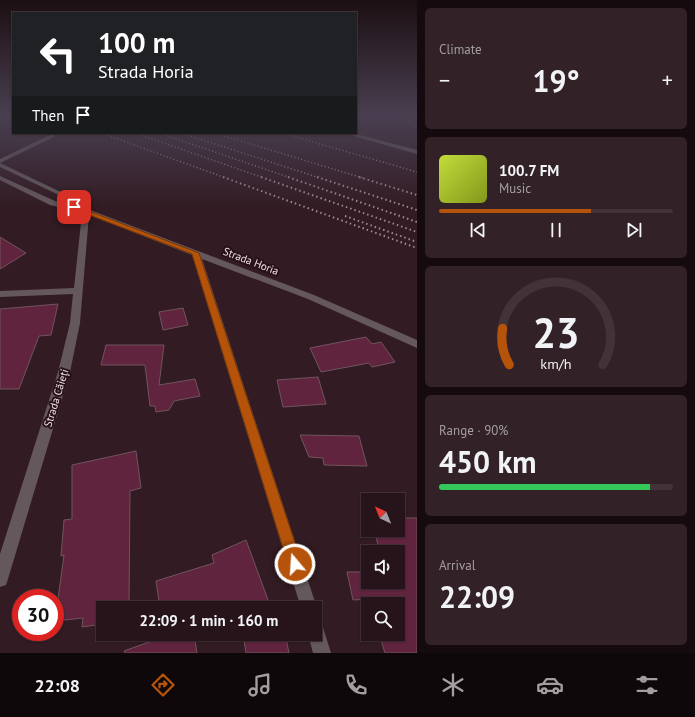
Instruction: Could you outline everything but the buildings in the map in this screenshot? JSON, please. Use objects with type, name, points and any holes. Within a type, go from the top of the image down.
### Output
[{"type":"street","points":[[0,161],[30,146]]},
{"type":"street","points":[[396,146],[417,152]]},
{"type":"street","name":"Strada Horia","points":[[0,165],[62,195],[74,207]]},
{"type":"street","name":"Strada Horia","points":[[0,178],[53,203],[74,207],[342,309],[417,344]]},
{"type":"street","name":"Strada Căieți","points":[[0,579],[64,372],[75,323],[86,212]]},
{"type":"street","points":[[196,253],[307,601]]},
{"type":"street","points":[[0,294],[78,291]]},
{"type":"street","points":[[319,641],[322,653]]},
{"type":"railway","points":[[138,146],[226,178]]},
{"type":"railway","points":[[174,146],[264,178]]},
{"type":"railway","points":[[199,146],[291,178]]},
{"type":"railway","points":[[223,146],[320,178]]},
{"type":"railway","points":[[259,146],[363,178]]},
{"type":"railway","points":[[329,146],[417,172]]},
{"type":"railway","points":[[223,177],[417,248]]},
{"type":"railway","points":[[261,177],[417,232]]},
{"type":"railway","points":[[288,177],[417,222]]},
{"type":"railway","points":[[317,177],[417,210]]},
{"type":"railway","points":[[359,177],[417,195]]},
{"type":"railway","points":[[345,216],[417,242]]},
{"type":"route","points":[[74,207],[196,253],[295,564]]}]
